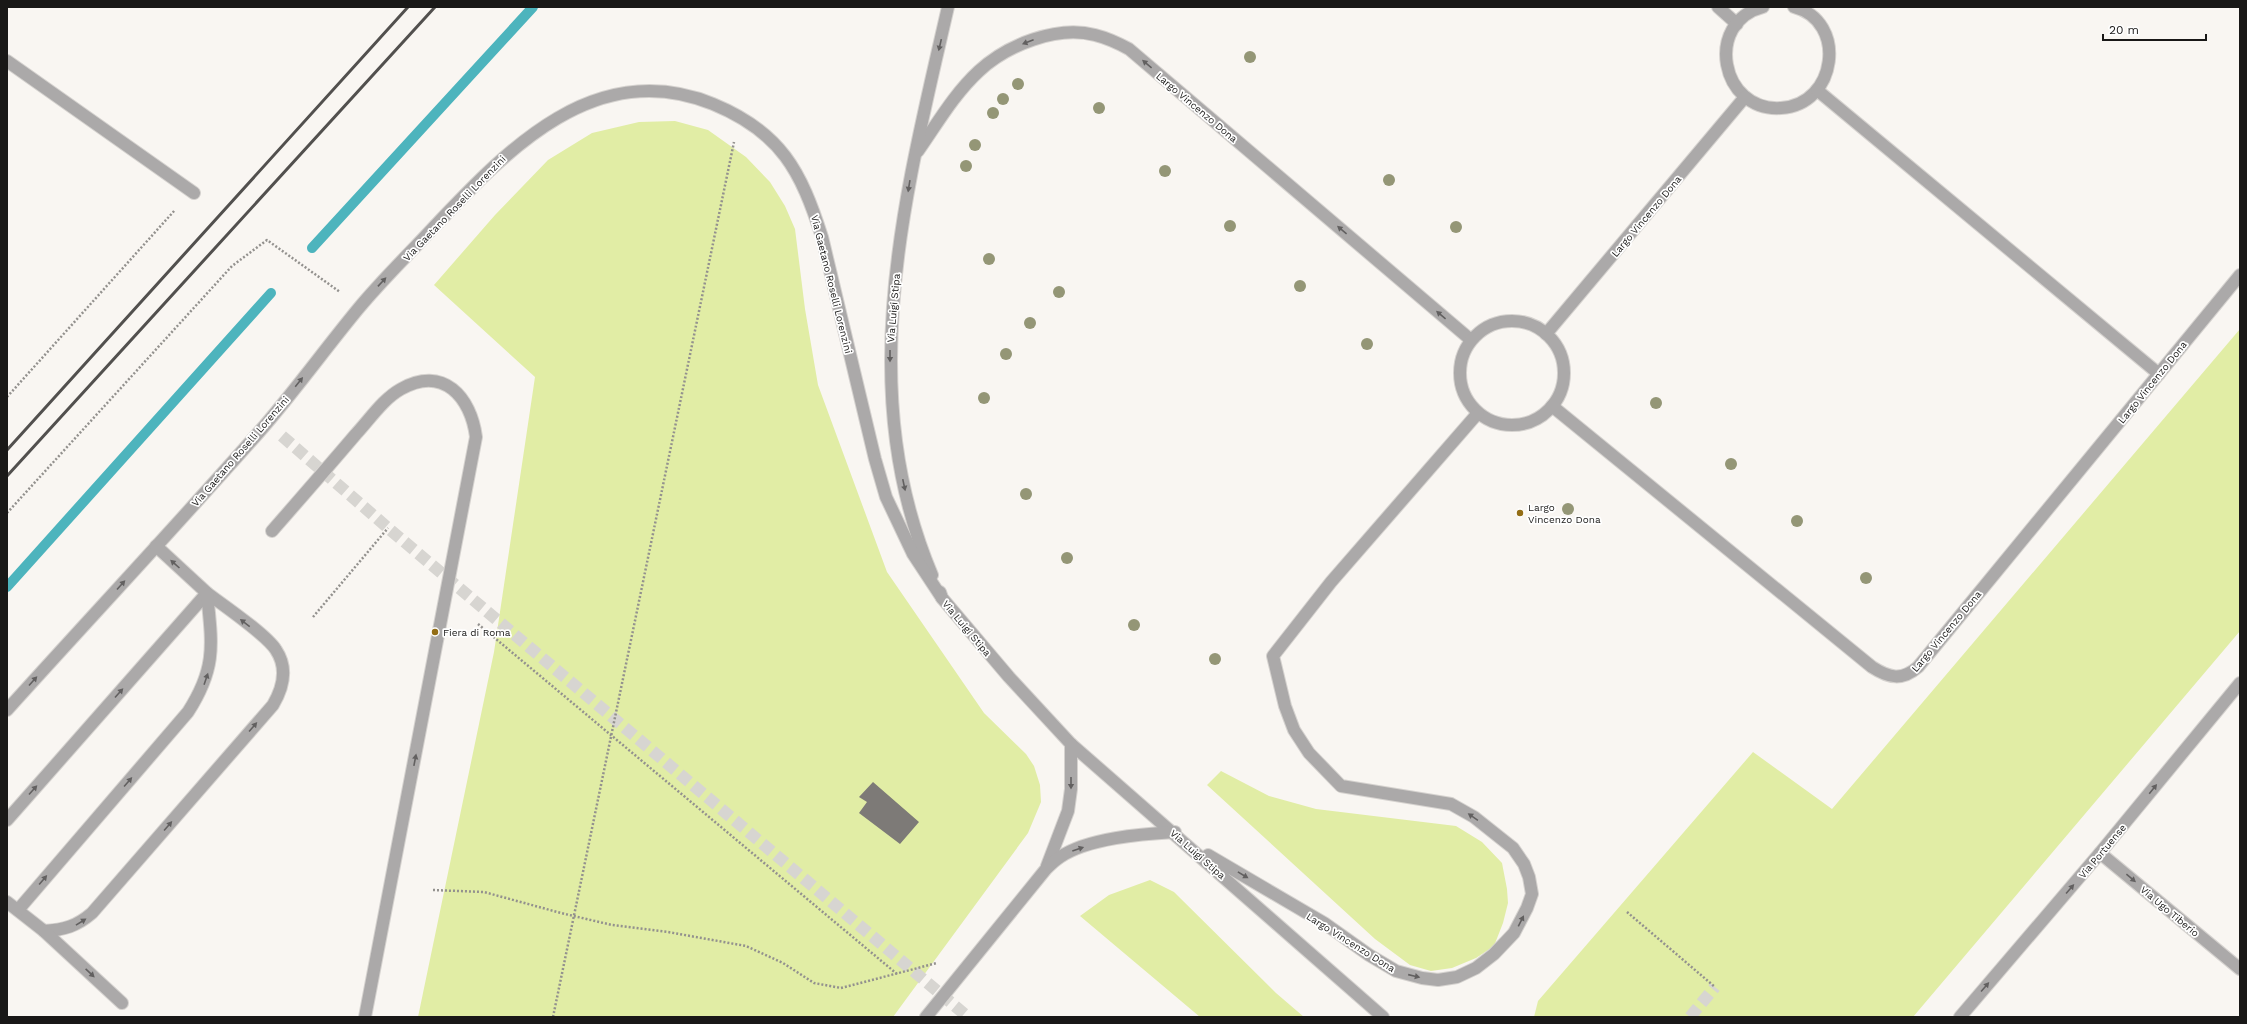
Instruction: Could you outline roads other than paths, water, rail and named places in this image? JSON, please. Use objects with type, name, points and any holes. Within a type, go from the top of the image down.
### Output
[{"type":"street","name":"Via Luigi Stipa","points":[[948,7],[914,157],[895,279],[891,326],[890,378],[896,442],[908,502],[918,536],[942,598],[1009,677],[1071,744],[1175,832],[1383,1017]]},
{"type":"street","points":[[1718,7],[1737,24]]},
{"type":"street","points":[[1763,7],[1747,15],[1737,24],[1729,38],[1725,54],[1727,71],[1734,85],[1745,98],[1770,108],[1782,108],[1801,102],[1817,90],[1825,79],[1829,65],[1829,50],[1826,36],[1812,11],[1794,7]]},
{"type":"street","name":"Largo Vincenzo Dona","points":[[914,157],[957,95],[979,70],[1006,52],[1040,38],[1055,34],[1082,33],[1112,40],[1129,49],[1471,340]]},
{"type":"street","points":[[7,62],[194,193]]},
{"type":"street","name":"Via Gaetano Roselli Lorenzini","points":[[7,710],[262,429],[360,306],[483,175],[506,154],[554,118],[596,100],[640,91],[662,90],[686,95],[723,108],[766,136],[792,164],[803,185],[822,237],[875,459],[886,497],[913,554],[942,598]]},
{"type":"street","points":[[1817,90],[2159,374]]},
{"type":"street","name":"Largo Vincenzo Dona","points":[[1546,334],[1745,98]]},
{"type":"street","name":"Largo Vincenzo Dona","points":[[1552,406],[1872,668],[1897,678],[1904,677],[1918,667],[2240,275]]},
{"type":"street","points":[[1507,321],[1521,322],[1534,326],[1546,334],[1558,350],[1564,369],[1563,383],[1559,396],[1552,406],[1541,416],[1516,425],[1490,420],[1478,413],[1468,401],[1461,386],[1461,362],[1471,340],[1494,324],[1507,321]]},
{"type":"street","points":[[272,531],[390,397],[401,389],[426,380],[450,386],[469,406],[474,419],[476,437],[365,1017]]},
{"type":"street","name":"Largo Vincenzo Dona","points":[[1185,841],[1324,923],[1369,955],[1396,971],[1409,975],[1438,980],[1457,977],[1488,958],[1514,933],[1527,908],[1532,894],[1526,870],[1513,848],[1474,817],[1450,804],[1341,786],[1309,753],[1294,730],[1285,706],[1273,656],[1331,582],[1478,413]]},
{"type":"street","points":[[44,931],[70,928],[82,923],[92,913],[273,704],[281,691],[284,676],[276,650],[207,593],[156,546]]},
{"type":"street","points":[[7,820],[207,593]]},
{"type":"street","points":[[18,910],[188,712],[199,695],[207,678],[211,660],[212,641],[207,593]]},
{"type":"street","name":"Via Portuense","points":[[1960,1017],[2100,854],[2240,683]]},
{"type":"street","points":[[1046,869],[1068,811],[1071,790],[1071,744]]},
{"type":"street","points":[[926,1017],[1046,869],[1060,857],[1091,845],[1132,836],[1175,832]]},
{"type":"street","name":"Via Ugo Tiberio","points":[[2100,854],[2240,969]]},
{"type":"street","points":[[7,902],[44,931],[122,1003]]},
{"type":"waterway","points":[[312,248],[533,7]]},
{"type":"waterway","points":[[7,587],[271,293]]},
{"type":"tunnel","points":[[282,436],[388,528],[968,1017]]},
{"type":"tunnel","points":[[1690,1017],[1715,987]]},
{"type":"railway","points":[[7,450],[408,7]]},
{"type":"railway","points":[[7,476],[435,7]]},
{"type":"place","name":"Largo Vincenzo Dona","points":[[1520,513]]},
{"type":"place","name":"Fiera di Roma","points":[[435,632]]}]
